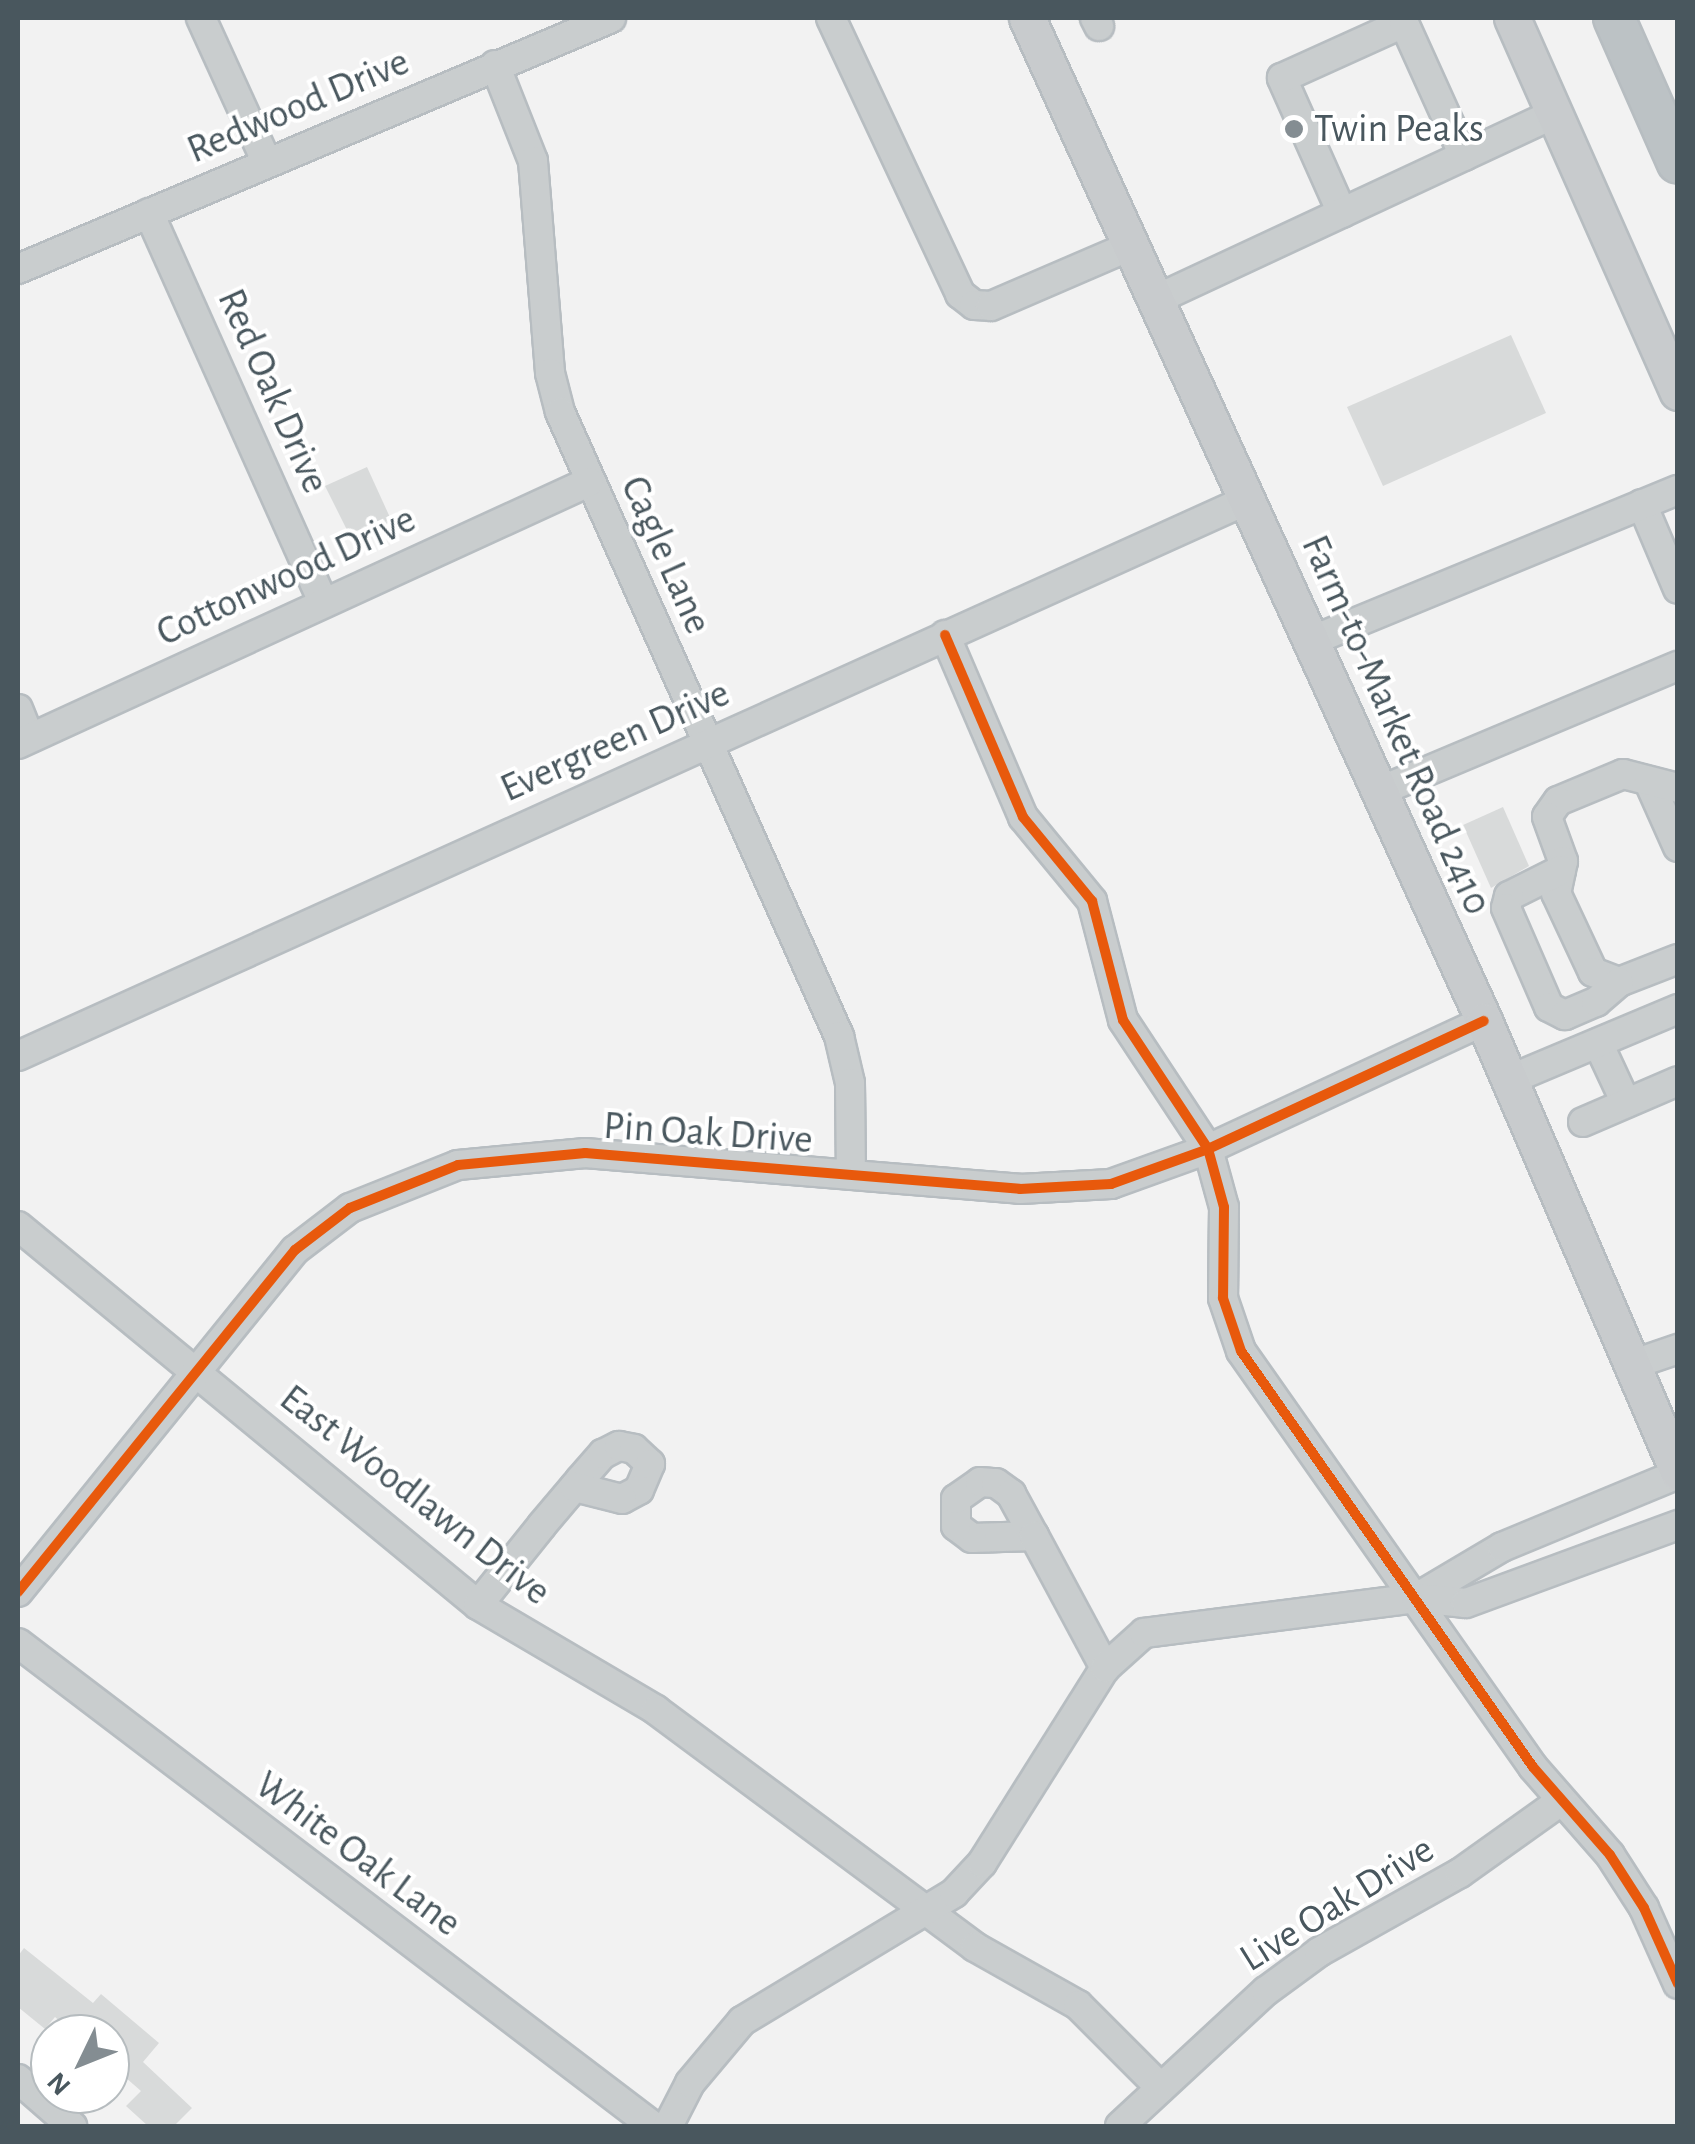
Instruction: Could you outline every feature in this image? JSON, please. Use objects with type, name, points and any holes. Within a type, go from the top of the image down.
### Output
[{"type":"highway","points":[[1614,18],[1678,164]]},
{"type":"main road","name":"Farm-to-Market Road 2410","points":[[1027,18],[1484,1022],[1678,1473]]},
{"type":"main road","points":[[1512,18],[1678,392]]},
{"type":"street","points":[[201,18],[267,162]]},
{"type":"street","name":"Redwood Drive","points":[[18,269],[611,18]]},
{"type":"street","points":[[831,18],[960,294],[974,304],[991,306],[1130,246]]},
{"type":"street","points":[[1342,213],[1282,78],[1404,23],[1464,156]]},
{"type":"street","name":"Cagle Lane","points":[[495,65],[533,161],[550,373],[589,482],[839,1036],[850,1082],[851,1175]]},
{"type":"street","points":[[1155,300],[1554,114]]},
{"type":"street","name":"Red Oak Drive","points":[[150,212],[323,602]]},
{"type":"street","name":"Cottonwood Drive","points":[[24,741],[589,482]]},
{"type":"street","points":[[1311,640],[1678,490]]},
{"type":"street","name":"Evergreen Drive","points":[[18,1056],[1247,500]]},
{"type":"street","points":[[1642,504],[1678,589]]},
{"type":"street","points":[[945,635],[1023,817],[1092,901],[1123,1020],[1208,1149],[1224,1208],[1223,1298],[1241,1351],[1561,1801],[1610,1855],[1644,1908],[1678,1984]]},
{"type":"street","points":[[1380,791],[1678,666]]},
{"type":"street","points":[[18,709],[24,741]]},
{"type":"street","points":[[1619,982],[1593,972],[1556,893],[1561,870],[1548,825],[1552,806],[1616,775],[1678,788]]},
{"type":"street","points":[[1650,782],[1678,847]]},
{"type":"street","points":[[1561,870],[1509,896],[1506,908],[1549,1007],[1565,1015],[1596,1002],[1619,982],[1678,959]]},
{"type":"street","points":[[1509,1080],[1678,1009]]},
{"type":"street","name":"Pin Oak Drive","points":[[18,1592],[192,1372],[295,1250],[350,1208],[458,1165],[585,1153],[1076,1189],[1150,1173],[1484,1022]]},
{"type":"street","points":[[1598,1042],[1626,1103]]},
{"type":"street","points":[[1584,1122],[1678,1080]]},
{"type":"street","name":"East Woodlawn Drive","points":[[18,1226],[478,1605],[656,1710],[990,1956],[1078,2006],[1161,2088]]},
{"type":"street","points":[[1632,1365],[1678,1349]]},
{"type":"street","points":[[1416,1598],[1502,1547],[1678,1473]]},
{"type":"street","points":[[478,1605],[574,1487]]},
{"type":"street","points":[[668,2126],[690,2083],[742,2021],[954,1894],[982,1863],[1105,1668],[1144,1633],[1174,1626],[1416,1598],[1466,1603],[1678,1524]]},
{"type":"street","points":[[1034,1536],[1105,1668]]},
{"type":"street","name":"White Oak Lane","points":[[18,1642],[653,2126]]},
{"type":"street","name":"Live Oak Drive","points":[[1120,2126],[1306,1962],[1460,1873],[1561,1801]]},
{"type":"street","points":[[18,2078],[72,2126]]},
{"type":"building","points":[[1511,335],[1546,413],[1383,486],[1347,407]]},
{"type":"building","points":[[367,467],[393,524],[353,542],[325,486]]},
{"type":"building","points":[[1503,807],[1529,866],[1491,888],[1463,825]]},
{"type":"building","points":[[24,1948],[93,2003],[101,1994],[125,2014],[30,2017],[18,2007],[18,1956]]},
{"type":"building","points":[[130,2018],[159,2043],[143,2062],[192,2108],[174,2126],[148,2126],[130,2110],[130,2102],[141,2091],[130,2081]]},
{"type":"cycle path","points":[[945,635],[1023,817],[1092,901],[1123,1020],[1208,1149],[1224,1207],[1223,1298],[1241,1351],[1533,1767],[1610,1855],[1644,1908],[1678,1984]]},
{"type":"cycle path","points":[[18,1592],[295,1250],[350,1208],[458,1165],[585,1153],[1020,1189],[1111,1184],[1208,1149],[1484,1021]]},
{"type":"place","name":"Twin Peaks","points":[[1294,129]]}]
